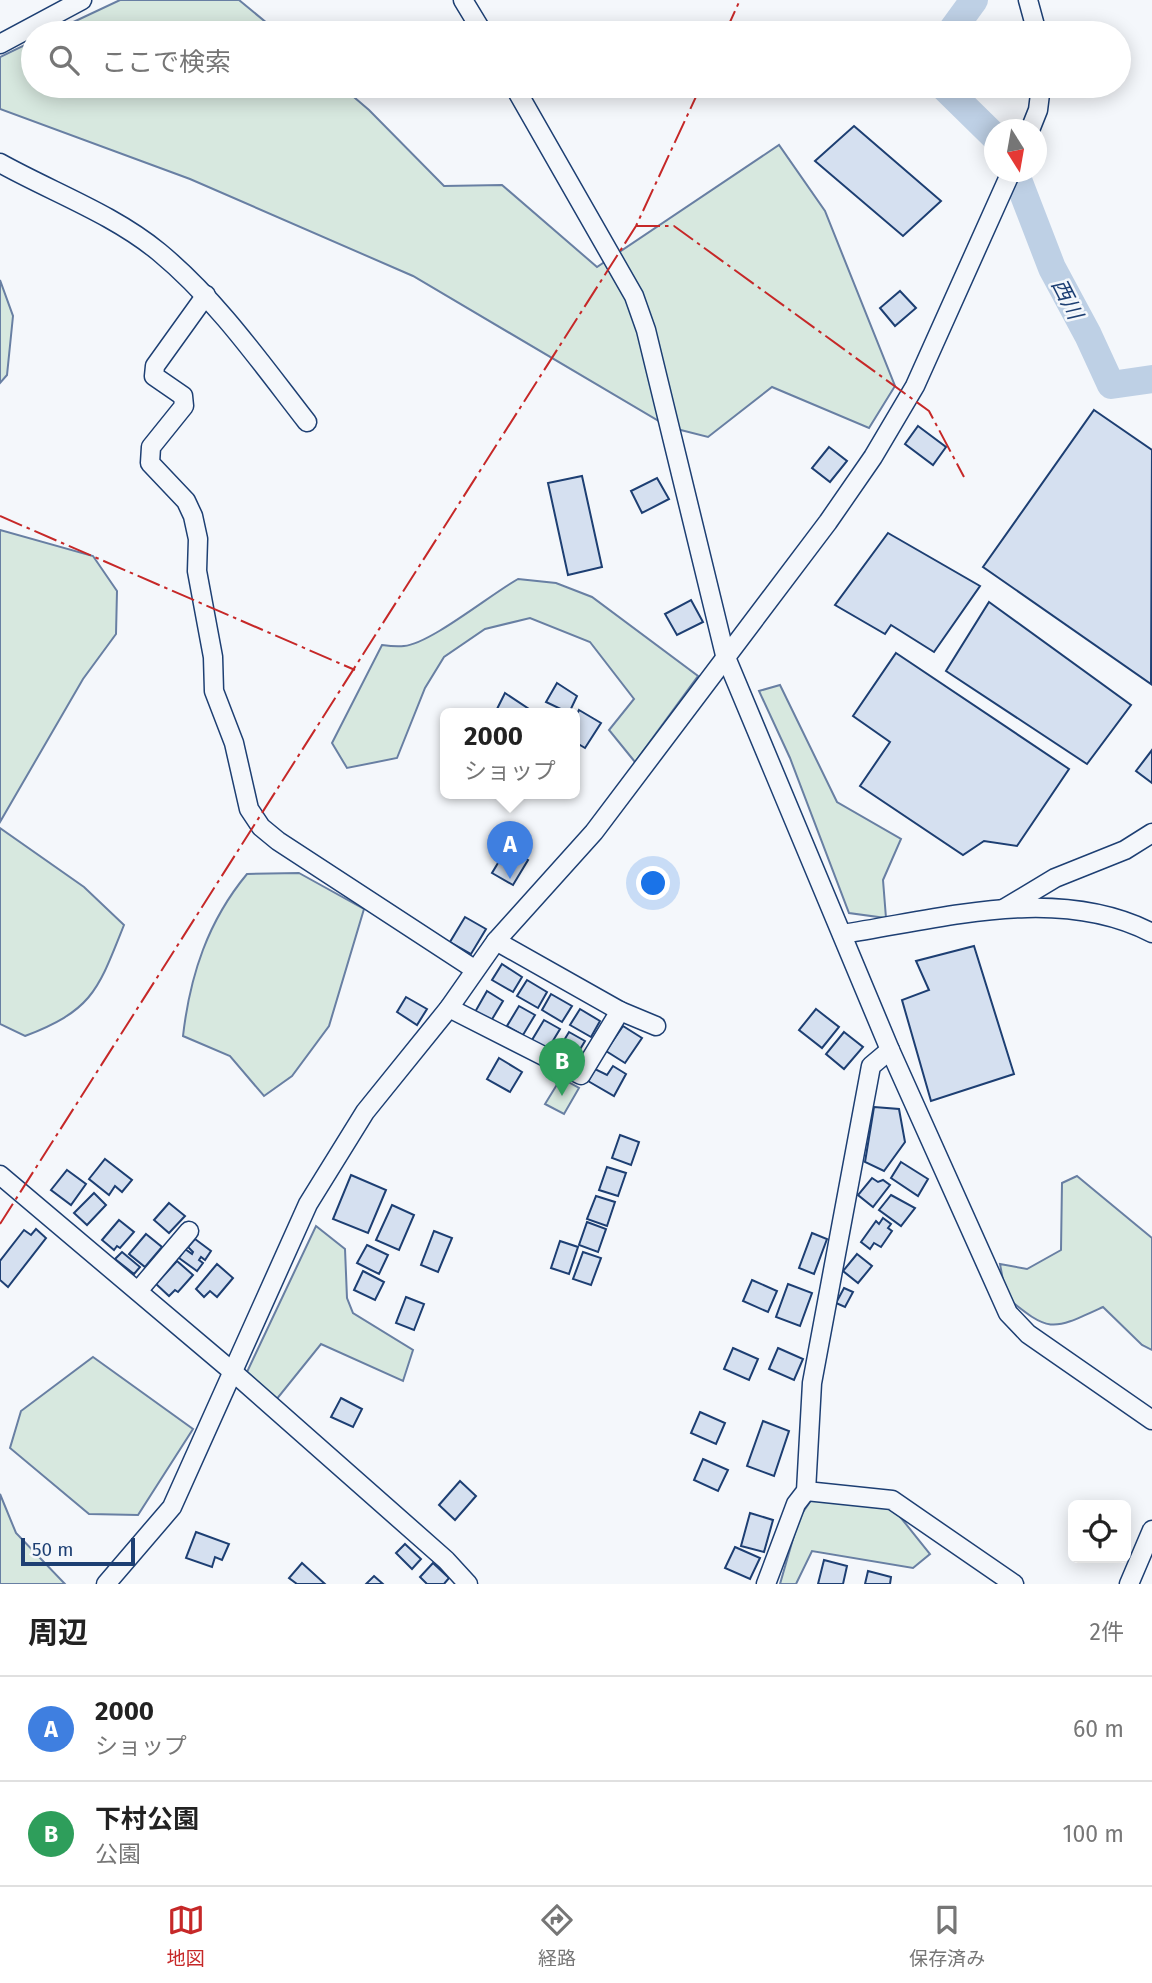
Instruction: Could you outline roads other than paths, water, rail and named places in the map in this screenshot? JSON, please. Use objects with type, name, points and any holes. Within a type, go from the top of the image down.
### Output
[{"type":"street","points":[[43,21],[82,0]]},
{"type":"street","points":[[463,0],[476,21]]},
{"type":"street","points":[[1028,0],[1034,21]]},
{"type":"street","points":[[0,44],[21,33]]},
{"type":"street","points":[[521,98],[634,296],[646,330],[724,655],[890,1050],[1008,1313],[1028,1334],[1152,1420]]},
{"type":"street","points":[[1034,119],[1040,98]]},
{"type":"street","points":[[0,163],[110,220],[158,251],[206,295],[307,422]]},
{"type":"street","points":[[106,1584],[172,1507],[308,1204],[338,1153],[365,1112],[449,1008],[496,941],[594,832],[724,655],[828,522],[873,457],[915,386],[1006,182]]},
{"type":"street","points":[[206,295],[155,366],[154,376],[183,396],[184,406],[151,447],[150,463],[186,501],[193,516],[198,539],[197,571],[213,657],[214,691],[233,743],[249,809],[261,827],[278,841],[474,969]]},
{"type":"street","points":[[1002,909],[1055,878],[1125,850],[1152,833]]},
{"type":"street","points":[[842,934],[1002,909],[1072,909],[1137,925],[1152,933]]},
{"type":"street","points":[[496,941],[620,1011],[656,1026]]},
{"type":"street","points":[[449,1008],[581,1075],[620,1011]]},
{"type":"street","points":[[766,1584],[796,1504],[806,1491],[812,1383],[871,1066],[890,1050]]},
{"type":"street","points":[[0,1175],[233,1372],[446,1560],[468,1584]]},
{"type":"street","points":[[138,1291],[189,1231]]},
{"type":"street","points":[[806,1491],[892,1500],[1014,1584]]},
{"type":"street","points":[[1129,1584],[1152,1530]]},
{"type":"waterway","name":"西川","points":[[959,21],[974,0]]},
{"type":"waterway","name":"西川","points":[[955,98],[984,126]]},
{"type":"waterway","name":"西川","points":[[1019,182],[1052,268],[1111,385],[1152,379]]},
{"type":"place","name":"2000","points":[[510,879]]},
{"type":"place","name":"下村公園","points":[[562,1096]]}]
